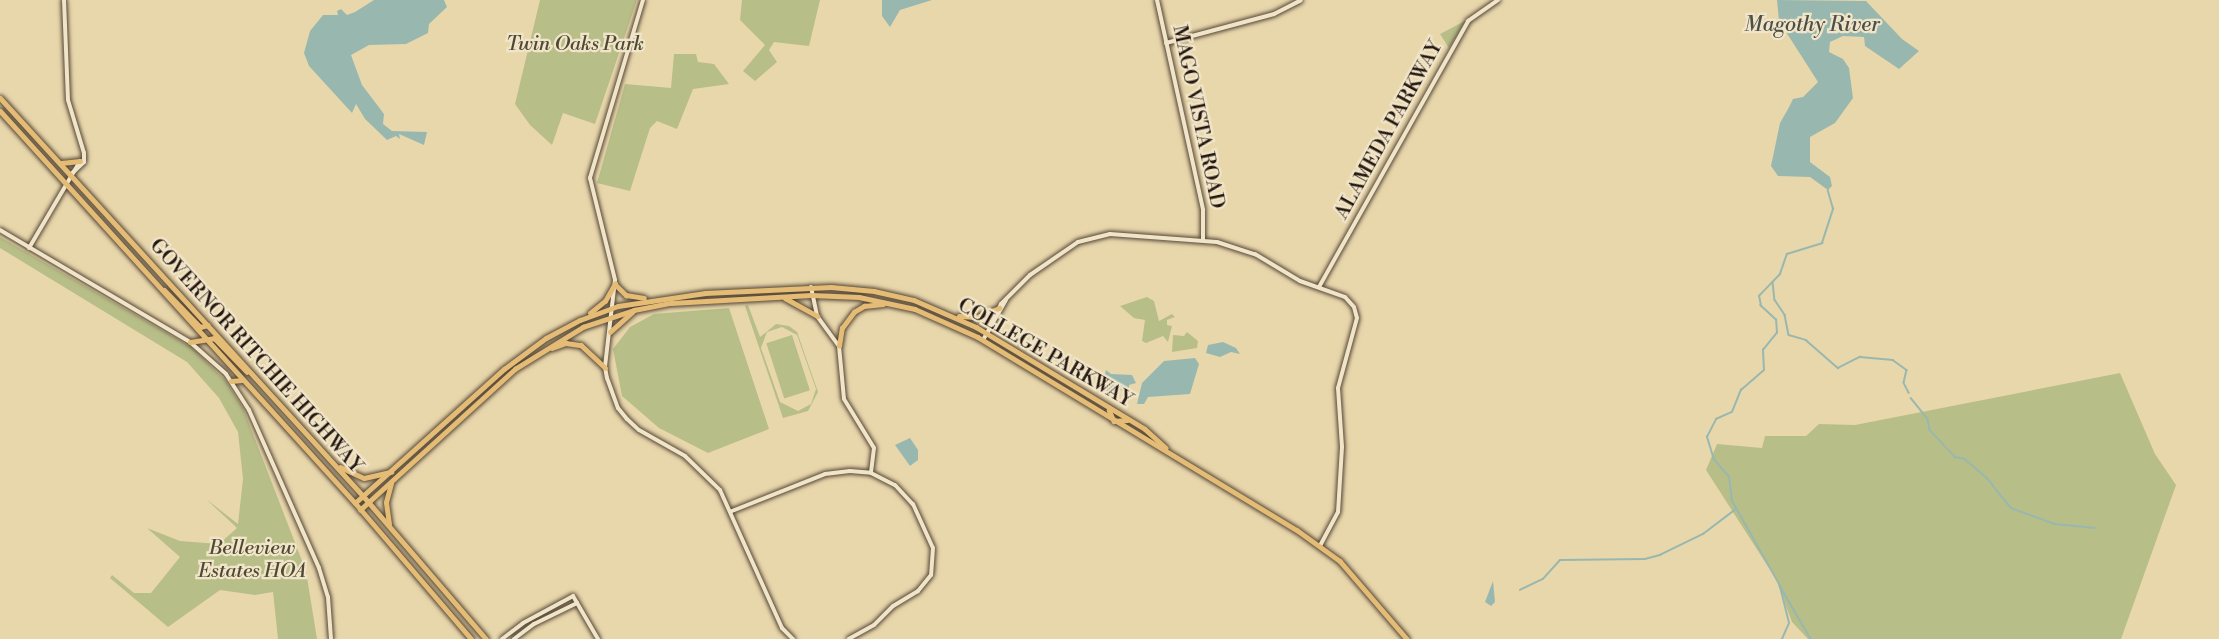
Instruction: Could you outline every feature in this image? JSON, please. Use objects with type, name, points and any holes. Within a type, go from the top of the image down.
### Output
[{"type":"highway","name":"GOVERNOR RITCHIE HIGHWAY","points":[[0,98],[363,496],[486,639]]},
{"type":"highway","name":"GOVERNOR RITCHIE HIGHWAY","points":[[0,111],[203,338],[355,503],[471,639]]},
{"type":"highway","points":[[60,163],[82,160]]},
{"type":"highway","points":[[143,270],[200,327],[208,326]]},
{"type":"highway","points":[[190,342],[203,338],[214,338],[255,377]]},
{"type":"highway","points":[[231,381],[242,380]]},
{"type":"highway","points":[[332,462],[360,478],[391,472]]},
{"type":"highway","points":[[391,483],[386,502],[391,528]]},
{"type":"main road","points":[[580,320],[599,308],[615,284],[629,297],[655,298]]},
{"type":"main road","name":"COLLEGE PARKWAY","points":[[355,503],[517,358],[580,320],[614,308],[655,298],[811,288],[874,291],[945,312],[987,334],[1145,429],[1170,452]]},
{"type":"main road","name":"COLLEGE PARKWAY","points":[[360,510],[494,388],[538,353],[574,332],[612,316],[671,303],[812,295],[895,304],[938,318],[983,340],[1114,421],[1170,452],[1320,546],[1361,584],[1407,639]]},
{"type":"main road","points":[[777,297],[798,302],[817,316]]},
{"type":"main road","points":[[839,346],[842,328],[854,312],[864,306],[895,304]]},
{"type":"main road","points":[[945,312],[977,317],[999,308]]},
{"type":"main road","points":[[610,332],[634,310]]},
{"type":"main road","points":[[538,353],[560,344],[581,345],[605,367]]},
{"type":"main road","points":[[1098,400],[1112,412],[1114,421],[1125,419],[1145,429]]},
{"type":"street","points":[[30,248],[71,174],[82,160],[68,100],[63,0]]},
{"type":"street","points":[[643,0],[590,178],[615,284],[614,308],[605,367],[611,393],[627,419],[701,468],[732,511],[782,628],[792,639]]},
{"type":"street","name":"MAGO VISTA ROAD","points":[[1157,0],[1203,210],[1203,240]]},
{"type":"street","points":[[1166,43],[1274,14],[1301,0]]},
{"type":"street","name":"ALAMEDA PARKWAY","points":[[1319,287],[1468,21],[1498,0]]},
{"type":"street","points":[[0,230],[190,342],[211,358],[231,381],[249,410],[319,568],[328,597],[331,639]]},
{"type":"street","points":[[987,334],[999,308],[1007,298],[1056,255],[1089,238],[1110,234],[1203,240],[1255,254],[1292,277],[1348,299],[1356,318],[1338,388],[1342,447],[1338,512],[1320,546]]},
{"type":"street","points":[[811,288],[817,316],[839,346],[844,399],[874,448],[871,473]]},
{"type":"street","points":[[983,340],[1007,298]]},
{"type":"street","points":[[732,511],[825,474],[850,471],[871,473],[901,491],[921,518],[933,548],[934,569],[918,591],[893,606],[869,629],[849,639]]},
{"type":"street","points":[[502,639],[523,622],[573,596],[598,639]]},
{"type":"street","points":[[514,639],[534,624],[577,603]]},
{"type":"green space","name":"Twin Oaks Park","points":[[540,0],[637,0],[595,124],[563,113],[552,145],[530,125],[515,104]]},
{"type":"green space","points":[[742,0],[820,0],[809,46],[774,42],[769,50],[777,62],[755,81],[743,71],[765,45],[740,20]]},
{"type":"green space","points":[[1465,22],[1449,48],[1440,34]]},
{"type":"green space","points":[[674,54],[696,54],[698,62],[714,64],[729,84],[693,89],[677,129],[657,121],[650,128],[630,191],[597,183],[625,84],[671,88]]},
{"type":"green space","name":"Belleview Estates HOA","points":[[0,237],[191,347],[225,380],[243,408],[306,571],[317,639],[278,639],[273,592],[255,595],[220,590],[168,627],[110,578],[112,575],[134,593],[151,593],[180,557],[147,528],[180,541],[219,544],[237,528],[206,499],[238,524],[243,479],[238,432],[219,398],[187,362],[0,248]]},
{"type":"green space","points":[[1147,297],[1154,301],[1159,321],[1172,314],[1175,317],[1167,320],[1167,325],[1172,326],[1168,342],[1163,336],[1146,343],[1142,341],[1145,320],[1134,318],[1120,306]]},
{"type":"green space","points":[[748,305],[760,337],[776,324],[789,326],[797,332],[818,392],[808,411],[783,418],[745,306]],"holes":[[[782,327],[797,335],[816,389],[811,404],[798,411],[780,402],[761,348],[767,332]]]},
{"type":"green space","points":[[729,308],[769,429],[708,453],[659,428],[622,396],[613,349],[630,327],[654,314]]},
{"type":"green space","points":[[1187,332],[1198,341],[1197,348],[1172,352],[1173,335],[1184,336]]},
{"type":"green space","points":[[792,335],[810,390],[784,399],[766,343]]},
{"type":"green space","points":[[2120,373],[2155,454],[2176,485],[2121,639],[1808,639],[1792,622],[1776,579],[1706,470],[1717,444],[1762,448],[1765,436],[1806,436],[1819,424],[1855,425]]},
{"type":"water","points":[[374,0],[444,0],[447,7],[429,24],[428,33],[406,44],[369,45],[351,55],[362,85],[384,114],[383,124],[392,131],[427,132],[424,145],[399,134],[400,139],[396,136],[387,140],[365,119],[356,104],[352,113],[309,66],[304,53],[310,31],[323,15],[338,15],[337,11],[341,9],[347,15]]},
{"type":"water","points":[[882,0],[932,0],[900,10],[890,27],[882,16]]},
{"type":"water","name":"Magothy River","points":[[1777,0],[1866,1],[1902,39],[1919,51],[1899,69],[1865,46],[1864,37],[1843,36],[1830,42],[1829,52],[1843,59],[1849,68],[1853,98],[1835,123],[1810,137],[1810,162],[1830,177],[1832,186],[1828,190],[1810,177],[1778,176],[1771,166],[1780,123],[1793,99],[1803,97],[1818,82],[1779,21]]},
{"type":"water","points":[[1223,342],[1236,348],[1240,354],[1231,352],[1220,357],[1206,353],[1208,345]]},
{"type":"water","points":[[1195,358],[1199,364],[1190,394],[1148,397],[1144,404],[1137,404],[1142,383],[1164,361]]},
{"type":"water","points":[[1106,370],[1111,374],[1132,375],[1136,383],[1129,385],[1129,393],[1118,389],[1101,392]]},
{"type":"water","points":[[910,438],[918,450],[918,460],[910,466],[895,445]]},
{"type":"water","points":[[1493,581],[1495,602],[1491,606],[1485,602]]},
{"type":"waterway","points":[[1782,639],[1789,623],[1780,586],[1732,501],[1729,477],[1714,460],[1707,437],[1716,419],[1732,412],[1741,390],[1764,370],[1763,350],[1777,333],[1776,320],[1761,306],[1759,296],[1780,274],[1787,254],[1822,243],[1833,209],[1828,191]]},
{"type":"waterway","points":[[1773,282],[1775,300],[1785,315],[1789,335],[1806,340],[1838,368],[1860,357],[1893,360],[1907,370],[1904,383],[1909,393]]},
{"type":"waterway","points":[[1911,398],[1928,419],[1930,430],[1955,457],[1965,459],[1987,478],[2011,508],[2055,524],[2095,528]]},
{"type":"waterway","points":[[1520,590],[1543,579],[1560,560],[1645,559],[1660,555],[1703,534],[1736,509]]},
{"type":"waterway","points":[[1780,586],[1811,639]]}]
